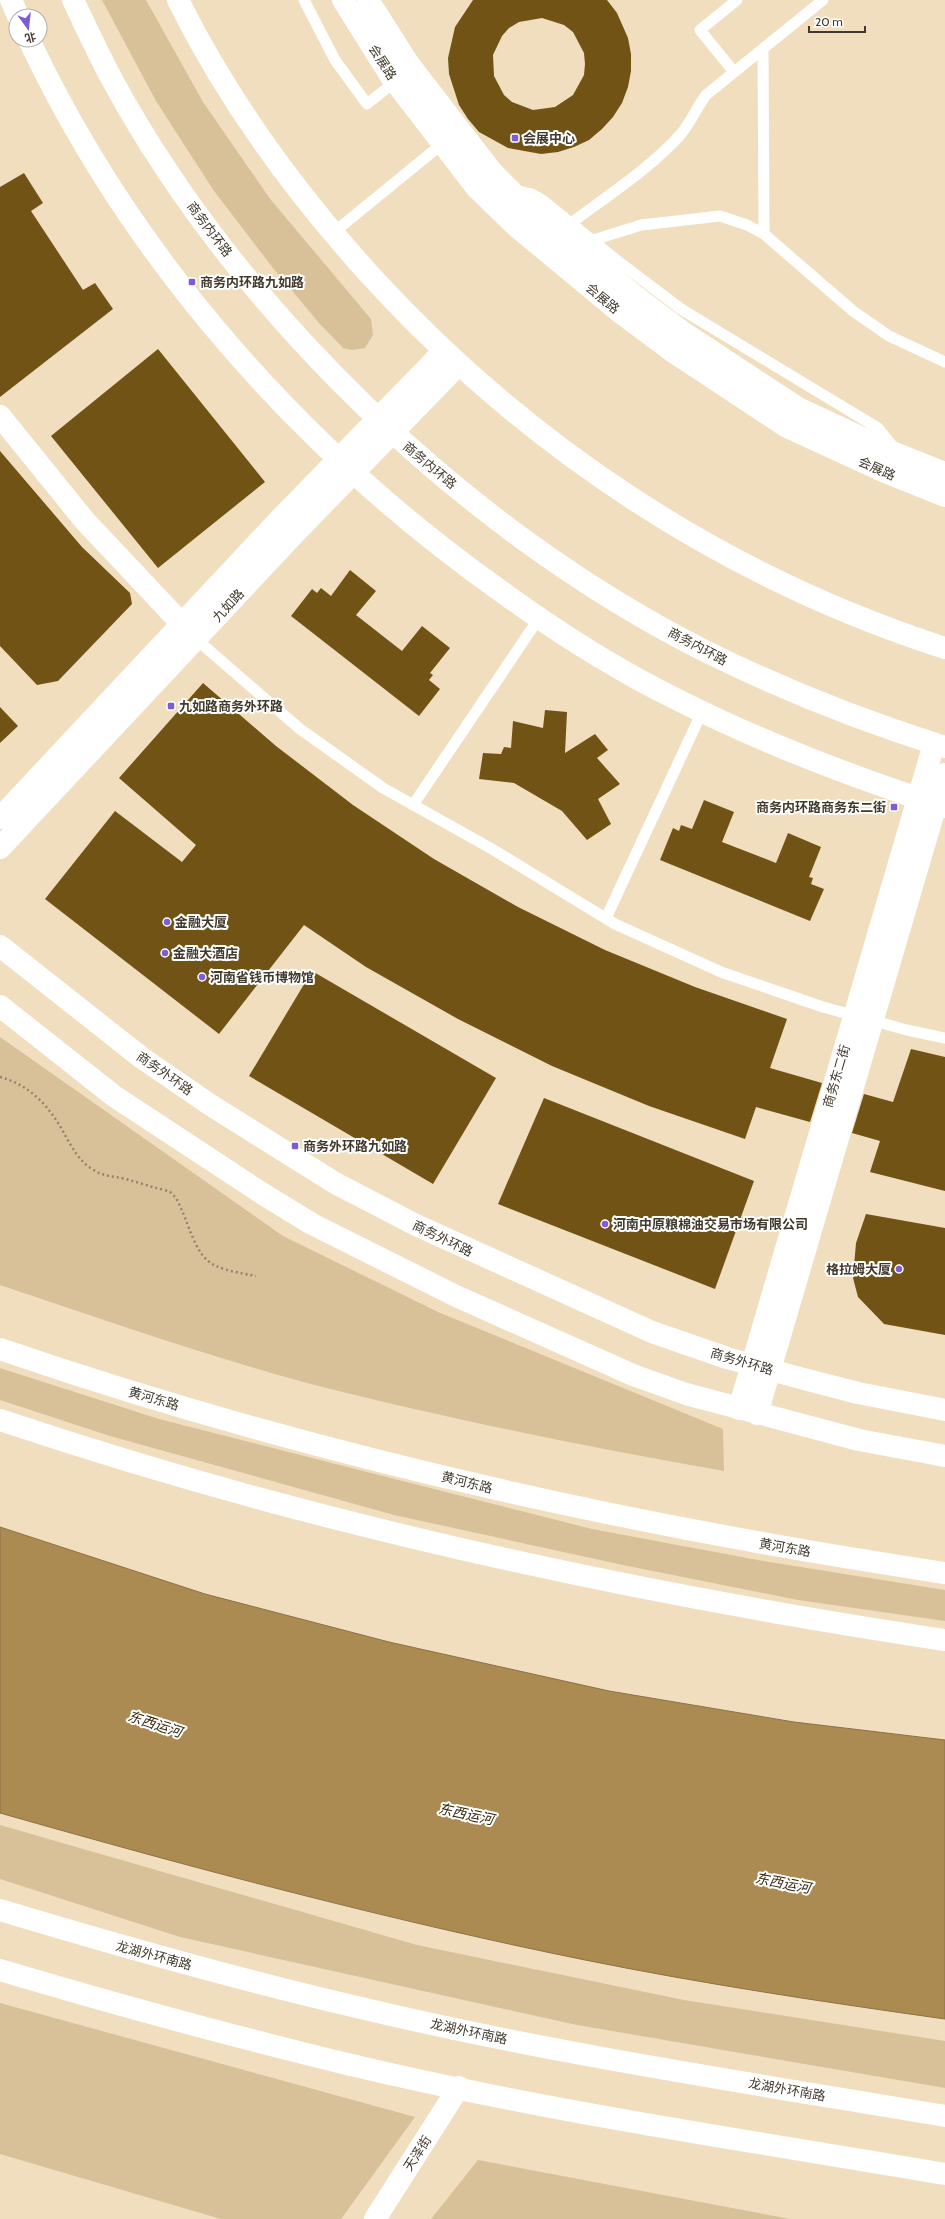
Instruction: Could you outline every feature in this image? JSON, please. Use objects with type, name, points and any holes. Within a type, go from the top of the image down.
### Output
[{"type":"street","name":"商务内环路","points":[[73,0],[120,93],[170,175],[205,224],[269,304],[343,385],[385,426],[434,469],[520,536],[598,589],[700,648],[762,678],[828,706],[940,746]]},
{"type":"street","points":[[178,0],[199,41],[249,122],[333,233],[411,320],[451,358],[507,406],[576,460],[649,510],[695,537],[801,592],[863,619],[945,648]]},
{"type":"street","name":"会展路","points":[[343,0],[390,75],[476,186],[516,226],[621,313],[672,351],[788,427],[890,474],[945,496]]},
{"type":"street","name":"会展路","points":[[368,0],[408,63],[492,172],[530,210],[635,296],[684,333],[765,388],[798,408],[899,455],[945,473]]},
{"type":"street","points":[[33,48],[66,114],[123,207],[159,257],[226,341],[302,425],[346,466],[438,545],[539,618],[619,668],[702,712],[806,759],[933,803]]},
{"type":"street","name":"九如路","points":[[0,818],[189,631],[451,358]]},
{"type":"street","points":[[0,416],[85,521],[189,631]]},
{"type":"street","name":"九如路","points":[[0,848],[189,631]]},
{"type":"street","name":"商务东二街","points":[[933,803],[940,746]]},
{"type":"street","name":"商务东二街","points":[[748,1412],[864,1018],[933,803],[945,774]]},
{"type":"street","name":"商务外环路","points":[[0,946],[142,1058],[209,1104],[335,1183],[416,1225],[576,1299],[652,1332],[761,1367],[858,1393],[945,1410]]},
{"type":"street","points":[[0,1006],[114,1096],[190,1147],[312,1224],[456,1296],[619,1369],[686,1394],[748,1412],[859,1440],[945,1456]]},
{"type":"street","name":"黄河东路","points":[[0,1349],[92,1380],[330,1448],[490,1488],[719,1535],[945,1573]]},
{"type":"street","points":[[0,1420],[77,1446],[312,1513],[483,1554],[643,1589],[770,1612],[945,1640]]},
{"type":"street","name":"龙湖外环南路","points":[[0,1910],[139,1952],[362,2008],[628,2062],[945,2116]]},
{"type":"street","points":[[0,1970],[124,2007],[349,2064],[625,2120],[945,2174]]},
{"type":"street","name":"天泽街","points":[[375,2219],[459,2087]]},
{"type":"lane","points":[[304,0],[335,60],[367,104],[392,84],[446,144],[477,174],[494,185],[532,194],[545,202],[619,262],[681,309],[878,428],[899,455]]},
{"type":"lane","points":[[734,72],[700,30],[737,0]]},
{"type":"lane","points":[[566,239],[666,150],[683,132],[696,108],[706,95],[823,0]]},
{"type":"lane","points":[[763,50],[764,234]]},
{"type":"lane","points":[[333,233],[442,144]]},
{"type":"lane","points":[[566,239],[641,225],[720,216],[747,225],[764,234],[853,311],[889,336],[945,362]]},
{"type":"lane","points":[[413,805],[539,618]]},
{"type":"lane","points":[[189,631],[300,728],[383,788],[492,849],[606,918],[721,972],[823,1007],[945,1038]]},
{"type":"lane","points":[[606,918],[702,712]]},
{"type":"path","points":[[0,1077],[17,1082],[30,1090],[41,1100],[61,1128],[75,1152],[91,1168],[108,1177],[125,1179],[169,1192],[178,1200],[195,1245],[207,1261],[221,1270],[256,1276]]},
{"type":"shaded area","points":[[102,0],[146,0],[203,102],[271,200],[371,319],[373,335],[365,348],[352,350],[343,348],[319,323],[273,268],[214,191],[156,101]]},
{"type":"shaded area","points":[[0,1037],[283,1236],[438,1312],[723,1429],[724,1471],[587,1446],[495,1427],[313,1385],[178,1345],[0,1285]]},
{"type":"shaded area","points":[[0,1368],[159,1419],[592,1529],[763,1561],[945,1590],[945,1621],[798,1600],[623,1565],[394,1515],[110,1436],[0,1400]]},
{"type":"shaded area","points":[[0,1825],[417,1945],[684,2000],[945,2041],[945,2088],[577,2025],[180,1937],[0,1879]]},
{"type":"shaded area","points":[[0,2003],[415,2117],[341,2219],[221,2219],[0,2154]]},
{"type":"shaded area","points":[[478,2160],[790,2219],[431,2219]]},
{"type":"water","name":"东西运河","points":[[0,1527],[205,1594],[389,1642],[609,1691],[794,1722],[945,1740],[945,2019],[719,1985],[630,1969],[511,1944],[438,1928],[291,1892],[145,1854],[0,1813]]},
{"type":"building","points":[[473,0],[607,0],[617,13],[628,38],[631,54],[631,71],[628,87],[622,103],[613,117],[602,129],[589,140],[574,147],[558,152],[541,154],[508,148],[479,132],[459,105],[449,74],[448,58],[455,27]],"holes":[[[542,18],[564,25],[573,32],[584,53],[584,75],[573,95],[555,107],[533,110],[512,102],[504,95],[494,76],[493,55],[502,36],[509,28],[519,22]]]},
{"type":"building","points":[[24,173],[43,203],[31,211],[83,290],[95,283],[113,309],[0,397],[0,187]]},
{"type":"building","points":[[158,349],[265,482],[158,568],[51,436]]},
{"type":"building","points":[[0,451],[82,547],[130,593],[132,604],[58,681],[37,685],[0,646]]},
{"type":"building","points":[[350,570],[376,591],[356,615],[393,644],[402,651],[422,626],[450,648],[430,673],[433,675],[429,680],[440,689],[419,716],[291,616],[312,589],[317,593],[321,588],[331,596]]},
{"type":"building","points":[[203,683],[276,746],[353,805],[434,859],[518,907],[605,950],[695,987],[787,1019],[770,1068],[822,1083],[810,1122],[756,1107],[745,1139],[649,1106],[552,1066],[458,1019],[366,967],[304,925],[219,1034],[45,899],[115,811],[182,862],[196,845],[119,778]]},
{"type":"building","points":[[0,707],[18,726],[0,743]]},
{"type":"building","points":[[545,710],[567,712],[565,753],[595,734],[608,750],[597,758],[620,784],[598,799],[611,824],[587,840],[562,811],[514,783],[479,779],[483,753],[501,754],[504,747],[511,748],[513,721],[543,728]]},
{"type":"building","points":[[704,800],[734,812],[722,842],[776,863],[788,833],[821,847],[809,877],[813,878],[811,884],[824,889],[810,921],[660,860],[673,828],[679,831],[681,825],[692,829]]},
{"type":"building","points":[[312,971],[496,1078],[433,1184],[249,1076]]},
{"type":"building","points":[[911,1049],[945,1057],[945,1191],[870,1172],[880,1141],[852,1133],[864,1094],[893,1102]]},
{"type":"building","points":[[544,1098],[754,1181],[715,1289],[498,1204]]},
{"type":"building","name":"格拉姆大厦","points":[[866,1214],[945,1228],[945,1335],[884,1324],[858,1297],[853,1278],[856,1243]]},
{"type":"place","name":"会展中心","points":[[515,138]]},
{"type":"place","name":"商务内环路九如路","points":[[192,282]]},
{"type":"place","name":"九如路商务外环路","points":[[171,706]]},
{"type":"place","name":"商务内环路商务东二街","points":[[894,807]]},
{"type":"place","name":"金融大厦","points":[[167,922]]},
{"type":"place","name":"金融大酒店","points":[[165,953]]},
{"type":"place","name":"河南省钱币博物馆","points":[[202,977]]},
{"type":"place","name":"商务外环路九如路","points":[[295,1146]]},
{"type":"place","name":"河南中原粮棉油交易市场有限公司","points":[[605,1224]]},
{"type":"place","name":"格拉姆大厦","points":[[899,1269]]}]
